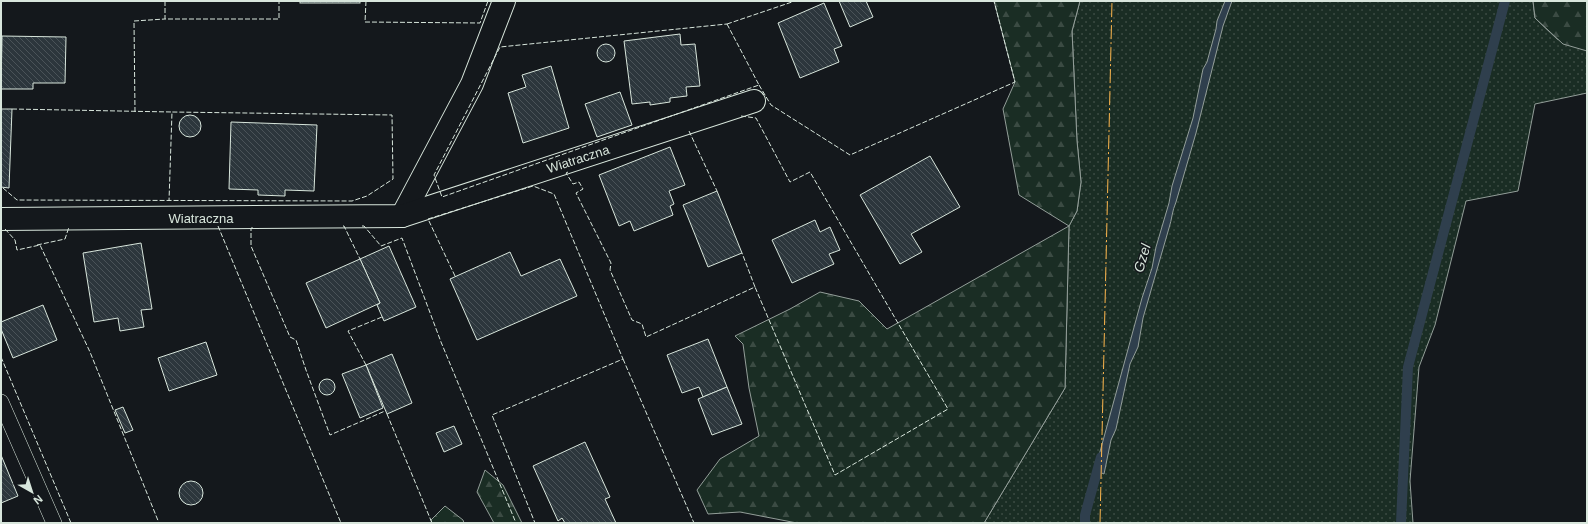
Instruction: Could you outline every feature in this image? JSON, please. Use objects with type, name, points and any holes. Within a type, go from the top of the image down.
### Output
[{"type":"street","points":[[402,216],[472,84],[504,1]]},
{"type":"street","name":"Wiatraczna","points":[[1,219],[402,216],[754,102]]},
{"type":"lane","points":[[1,402],[54,523]]},
{"type":"green space","points":[[994,1],[1080,1],[1072,31],[1077,141],[1081,182],[1077,211],[1069,226],[1019,195],[1003,109],[1015,82]]},
{"type":"green space","points":[[1080,1],[1533,1],[1535,18],[1557,39],[1587,50],[1587,93],[1535,104],[1518,191],[1466,201],[1435,325],[1419,367],[1410,481],[1413,523],[984,523],[1065,388],[1069,226],[1077,211],[1081,182],[1077,141],[1072,31]]},
{"type":"green space","points":[[1533,1],[1587,1],[1587,51],[1563,44],[1535,18]]},
{"type":"green space","points":[[1069,226],[1065,388],[984,523],[797,523],[740,512],[708,514],[697,490],[720,459],[759,436],[749,388],[743,344],[735,336],[790,309],[820,292],[859,301],[887,329]]},
{"type":"green space","points":[[485,470],[503,485],[522,523],[494,523],[477,492]]},
{"type":"green space","points":[[445,506],[463,520],[464,523],[432,523],[431,520]]},
{"type":"water","points":[[1225,1],[1232,1],[1223,26],[1196,133],[1143,318],[1138,347],[1130,364],[1116,429],[1111,440],[1104,474],[1095,470],[1142,298],[1152,268],[1172,186],[1193,118],[1203,69],[1207,62],[1217,21]]},
{"type":"building","points":[[300,1],[360,1],[360,3],[300,3]]},
{"type":"building","points":[[839,1],[866,1],[873,17],[850,27]]},
{"type":"building","points":[[824,3],[842,46],[834,49],[839,62],[800,78],[778,23]]},
{"type":"building","points":[[680,34],[681,45],[695,44],[700,86],[686,87],[687,96],[670,98],[670,102],[650,105],[650,102],[632,104],[624,41]]},
{"type":"building","points":[[2,36],[66,37],[65,83],[33,83],[33,89],[1,89]]},
{"type":"building","points":[[606,44],[612,47],[615,53],[612,59],[606,62],[600,59],[597,53],[600,47]]},
{"type":"building","points":[[551,66],[569,128],[523,143],[508,93],[526,87],[522,75]]},
{"type":"building","points":[[620,92],[632,125],[597,137],[585,104]]},
{"type":"building","points":[[1,109],[12,109],[9,188],[1,187]]},
{"type":"building","points":[[190,115],[194,116],[200,122],[200,130],[194,136],[190,137],[186,136],[180,130],[179,126],[180,122],[186,116]]},
{"type":"building","points":[[231,122],[317,125],[314,191],[285,190],[285,196],[258,195],[258,190],[229,189]]},
{"type":"building","points":[[670,147],[685,185],[669,191],[674,204],[670,206],[673,215],[634,231],[630,221],[619,226],[599,175]]},
{"type":"building","points":[[930,156],[960,207],[911,234],[922,252],[900,264],[860,195]]},
{"type":"building","points":[[717,191],[742,253],[708,267],[683,205]]},
{"type":"building","points":[[815,220],[820,232],[830,227],[840,250],[829,254],[834,264],[792,283],[772,240]]},
{"type":"building","points":[[141,243],[152,309],[141,310],[144,327],[120,331],[118,318],[94,322],[83,253]]},
{"type":"building","points":[[389,246],[416,307],[384,321],[377,305],[380,303],[360,259]]},
{"type":"building","points":[[510,252],[521,276],[560,259],[577,296],[477,340],[450,279]]},
{"type":"building","points":[[360,259],[380,303],[326,328],[306,283]]},
{"type":"building","points":[[43,305],[57,340],[13,358],[1,329],[1,322]]},
{"type":"building","points":[[708,339],[727,387],[703,397],[699,387],[682,393],[667,355]]},
{"type":"building","points":[[206,342],[217,375],[169,391],[158,358]]},
{"type":"building","points":[[392,354],[412,403],[387,414],[366,365]]},
{"type":"building","points":[[366,365],[383,408],[360,418],[342,374]]},
{"type":"building","points":[[324,379],[330,379],[335,384],[333,393],[330,395],[324,395],[319,390],[319,384]]},
{"type":"building","points":[[727,387],[742,424],[712,435],[698,399]]},
{"type":"building","points":[[123,407],[133,430],[125,433],[115,410]]},
{"type":"building","points":[[454,426],[462,444],[444,452],[436,433]]},
{"type":"building","points":[[585,442],[610,497],[605,499],[616,523],[565,523],[562,518],[558,521],[533,466]]},
{"type":"building","points":[[1,455],[18,496],[1,503]]},
{"type":"building","points":[[191,481],[200,484],[203,493],[200,502],[191,505],[182,502],[179,493],[182,484]]},
{"type":"waterway","points":[[1401,523],[1408,367],[1505,1]]},
{"type":"waterway","name":"Gzel","points":[[1085,523],[1085,515],[1101,457]]},
{"type":"fence","points":[[165,1],[165,19],[279,19],[279,1]]},
{"type":"fence","points":[[366,1],[365,22],[480,23],[488,1]]},
{"type":"fence","points":[[727,24],[795,1]]},
{"type":"fence","points":[[759,85],[771,105],[850,155],[1015,82],[994,1]]},
{"type":"fence","points":[[135,112],[134,21],[165,19]]},
{"type":"fence","points":[[727,24],[759,85],[442,197],[434,175],[500,47],[727,24]]},
{"type":"fence","points":[[12,109],[172,112]]},
{"type":"fence","points":[[3,188],[17,200],[352,201],[367,196],[393,179],[392,115],[172,112],[169,201]]},
{"type":"fence","points":[[741,116],[756,118],[790,182],[810,172],[948,409],[835,475],[755,287]]},
{"type":"fence","points":[[689,131],[717,191]]},
{"type":"fence","points":[[568,172],[566,173],[573,184],[579,182],[583,189],[576,193],[611,263],[610,270],[632,320],[642,324],[646,337],[755,287],[742,253]]},
{"type":"fence","points":[[455,276],[428,219],[533,186],[554,194],[623,359],[492,415],[535,523]]},
{"type":"fence","points":[[218,226],[341,523]]},
{"type":"fence","points":[[343,226],[360,259]]},
{"type":"fence","points":[[362,226],[364,226],[381,246],[402,238],[441,342],[516,523]]},
{"type":"fence","points":[[37,245],[65,239],[69,227]]},
{"type":"fence","points":[[253,228],[251,228],[251,246],[290,337],[296,340],[330,435],[385,411]]},
{"type":"fence","points":[[5,229],[15,240],[17,250],[40,245],[90,352],[159,523]]},
{"type":"fence","points":[[366,365],[348,331],[382,317]]},
{"type":"fence","points":[[1,357],[71,523]]},
{"type":"fence","points":[[623,359],[694,523]]},
{"type":"fence","points":[[387,414],[432,523]]},
{"type":"power","points":[[1100,523],[1112,1]]}]
